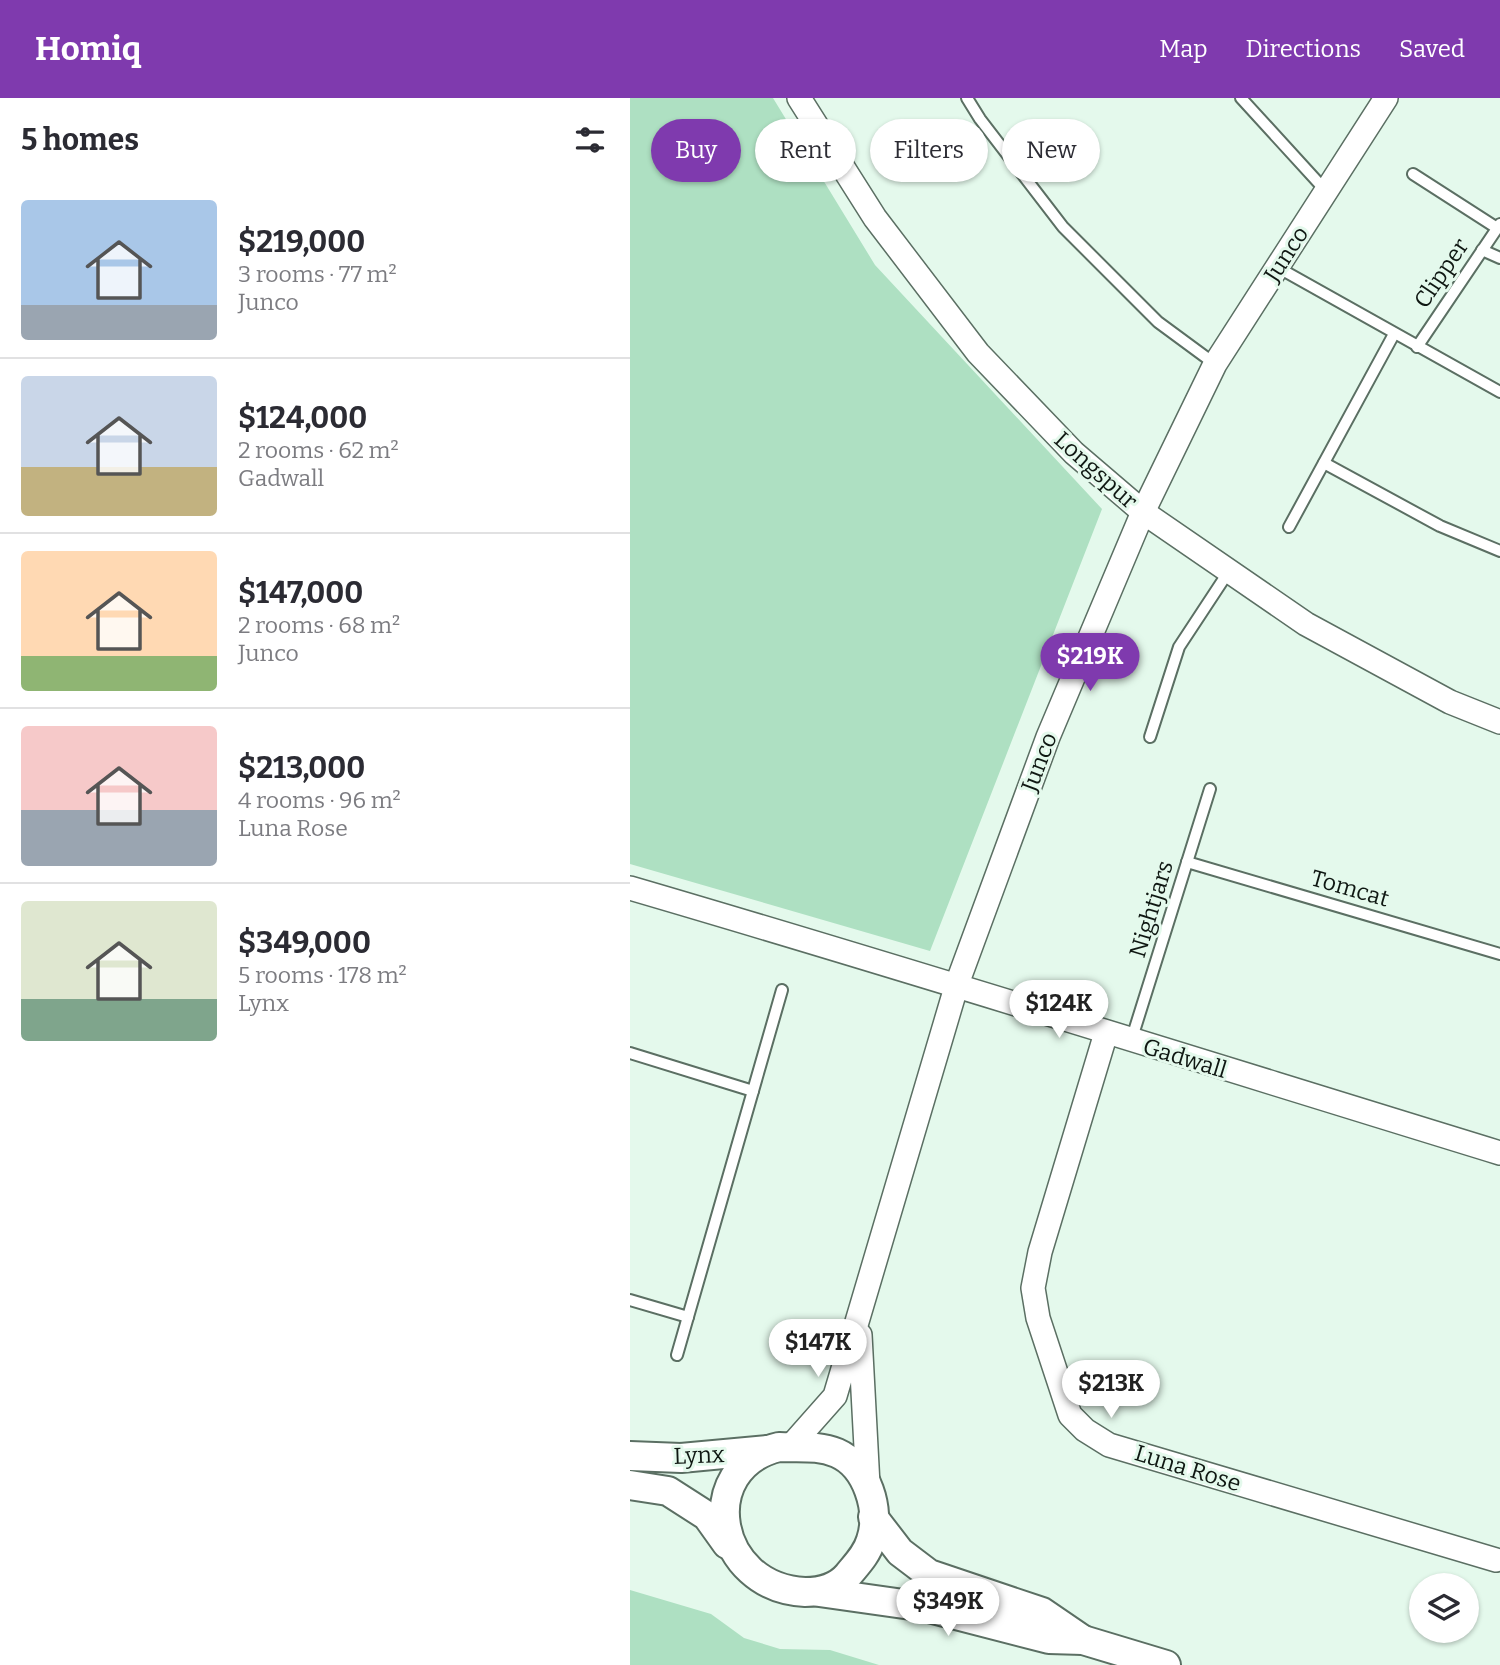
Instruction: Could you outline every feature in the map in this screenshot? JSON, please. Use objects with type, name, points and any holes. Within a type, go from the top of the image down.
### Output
[{"type":"street","name":"Longspur","points":[[799,98],[875,218],[978,352],[1074,453],[1143,512],[1306,624],[1450,702],[1500,722]]},
{"type":"street","name":"Junco","points":[[778,1449],[835,1396],[957,984],[1048,737],[1143,512],[1216,364],[1386,98]]},
{"type":"street","name":"Gadwall","points":[[630,888],[957,984],[1131,1041],[1500,1153]]},
{"type":"street","name":"Luna Rose","points":[[1106,1033],[1040,1252],[1033,1288],[1038,1318],[1070,1415],[1085,1430],[1109,1445],[1496,1560]]},
{"type":"street","name":"Junco","points":[[859,1318],[868,1485]]},
{"type":"street","points":[[816,1592],[840,1584],[865,1554],[872,1538],[873,1517],[868,1485],[857,1467],[838,1454],[816,1447],[778,1449],[752,1460],[731,1483],[725,1504],[726,1527],[736,1555],[747,1569],[766,1584],[791,1591],[925,1606],[1049,1639],[1083,1640],[1166,1665]]},
{"type":"street","name":"Lynx","points":[[630,1456],[681,1458],[778,1449]]},
{"type":"street","name":"Lynx","points":[[630,1485],[668,1491],[707,1516],[736,1555]]},
{"type":"street","points":[[873,1517],[900,1552],[929,1574],[1042,1612],[1083,1640]]},
{"type":"lane","points":[[967,98],[980,119],[1063,227],[1158,322],[1216,364]]},
{"type":"lane","points":[[1241,98],[1326,191]]},
{"type":"lane","points":[[1413,174],[1498,226]]},
{"type":"lane","name":"Clipper","points":[[1417,347],[1498,226]]},
{"type":"lane","points":[[1482,250],[1500,258]]},
{"type":"lane","points":[[1277,267],[1500,392]]},
{"type":"lane","points":[[1289,527],[1394,334]]},
{"type":"lane","points":[[1324,463],[1440,526],[1500,551]]},
{"type":"lane","points":[[1150,737],[1178,647],[1229,571]]},
{"type":"lane","name":"Nightjars","points":[[1131,1041],[1210,789]]},
{"type":"lane","name":"Tomcat","points":[[1187,862],[1500,954]]},
{"type":"lane","points":[[677,1355],[782,990]]},
{"type":"lane","points":[[630,1053],[753,1091]]},
{"type":"lane","points":[[630,1300],[688,1317]]},
{"type":"green space","points":[[630,98],[773,98],[786,119],[755,119],[755,182],[824,182],[875,265],[1102,509],[930,951],[630,864]]},
{"type":"green space","points":[[630,1590],[711,1614],[744,1638],[780,1649],[830,1650],[879,1665],[630,1665]]}]
